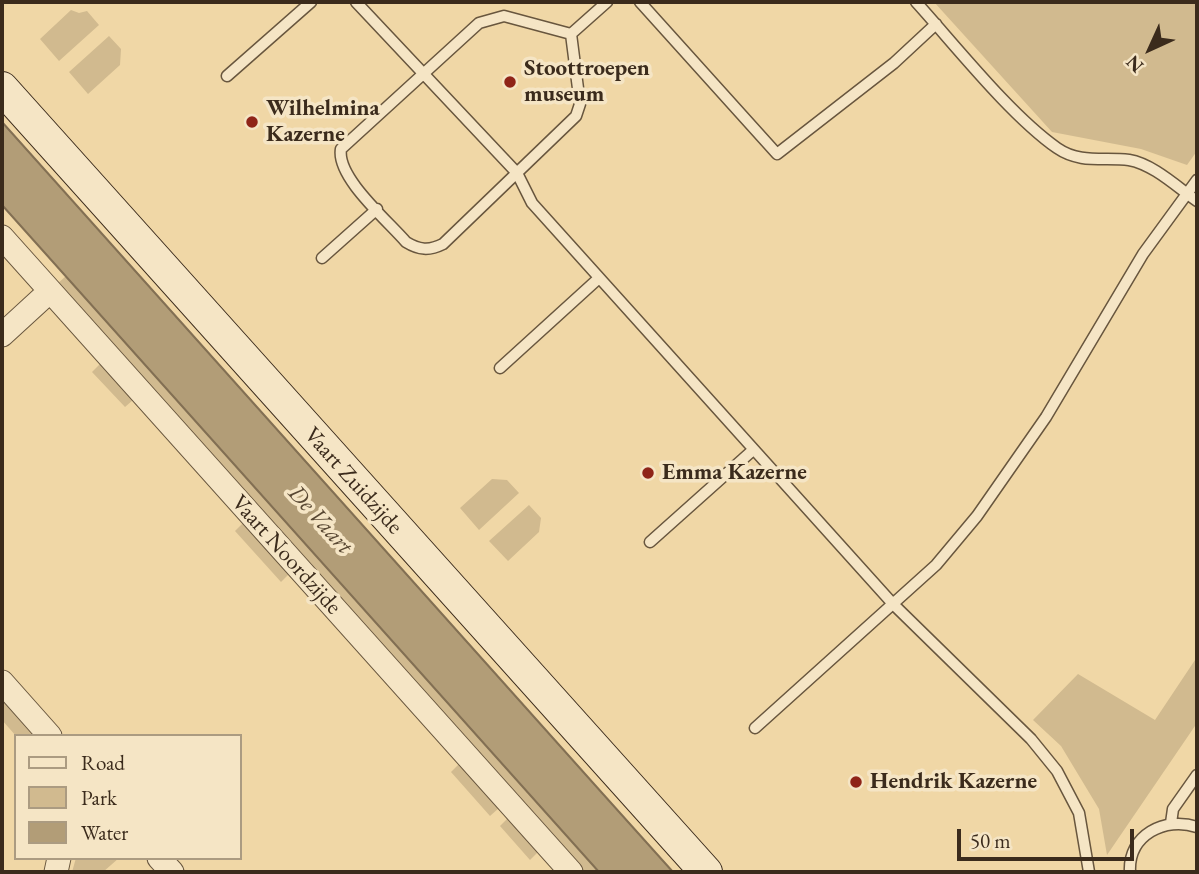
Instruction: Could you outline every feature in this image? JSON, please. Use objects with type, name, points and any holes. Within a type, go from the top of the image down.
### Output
[{"type":"main road","name":"Vaart Zuidzijde","points":[[2,88],[706,872]]},
{"type":"street","name":"Vaart Noordzijde","points":[[2,237],[572,872]]},
{"type":"street","points":[[2,335],[50,291]]},
{"type":"street","points":[[2,682],[48,734]]},
{"type":"lane","points":[[227,76],[311,2]]},
{"type":"lane","points":[[355,2],[517,173],[532,203],[893,604],[1009,715],[1057,771],[1079,813],[1089,872]]},
{"type":"lane","points":[[571,34],[607,2]]},
{"type":"lane","points":[[640,2],[777,154],[894,62],[936,24]]},
{"type":"lane","points":[[916,2],[1016,110],[1058,149],[1094,161],[1129,160],[1150,168],[1192,197]]},
{"type":"lane","points":[[504,16],[571,34],[580,104],[576,117],[443,244],[435,248],[416,248],[406,242],[346,175],[339,158],[341,149],[479,23],[492,17],[504,16]]},
{"type":"lane","points":[[755,728],[936,565],[977,516],[1046,417],[1143,254],[1192,197],[1197,180]]},
{"type":"lane","points":[[322,258],[377,209]]},
{"type":"lane","points":[[500,368],[599,278]]},
{"type":"lane","points":[[650,542],[753,450]]},
{"type":"lane","points":[[1171,823],[1173,809],[1197,775]]},
{"type":"lane","points":[[1130,872],[1134,850],[1143,837],[1156,828],[1171,823],[1197,827]]},
{"type":"green space","points":[[934,2],[1197,2],[1197,151],[1187,165],[1141,149],[1052,132]]},
{"type":"green space","points":[[71,10],[79,13],[87,11],[99,25],[59,61],[40,39]]},
{"type":"green space","points":[[109,36],[121,49],[120,65],[88,94],[69,72]]},
{"type":"green space","points":[[66,276],[599,872],[584,872],[56,285]]},
{"type":"green space","points":[[100,364],[133,400],[125,407],[92,372]]},
{"type":"green space","points":[[492,479],[507,480],[519,493],[479,530],[460,508]]},
{"type":"green space","points":[[529,505],[541,518],[539,532],[508,561],[489,541]]},
{"type":"green space","points":[[243,523],[289,574],[281,582],[235,531]]},
{"type":"green space","points":[[1197,657],[1197,723],[1107,855],[1099,809],[1061,746],[1033,720],[1078,674],[1155,720]]},
{"type":"green space","points":[[2,695],[36,734],[14,734],[2,720]]},
{"type":"green space","points":[[459,764],[499,808],[490,816],[451,772]]},
{"type":"green space","points":[[508,818],[538,852],[530,860],[500,826]]},
{"type":"green space","points":[[75,860],[117,860],[103,872],[72,872]]},
{"type":"water","name":"De Vaart","points":[[2,122],[673,872],[599,872],[2,205]]},
{"type":"place","name":"Stoottroepen museum","points":[[510,82]]},
{"type":"place","name":"Wilhelmina Kazerne","points":[[252,122]]},
{"type":"place","name":"Emma Kazerne","points":[[648,473]]},
{"type":"place","name":"Hendrik Kazerne","points":[[856,782]]}]
